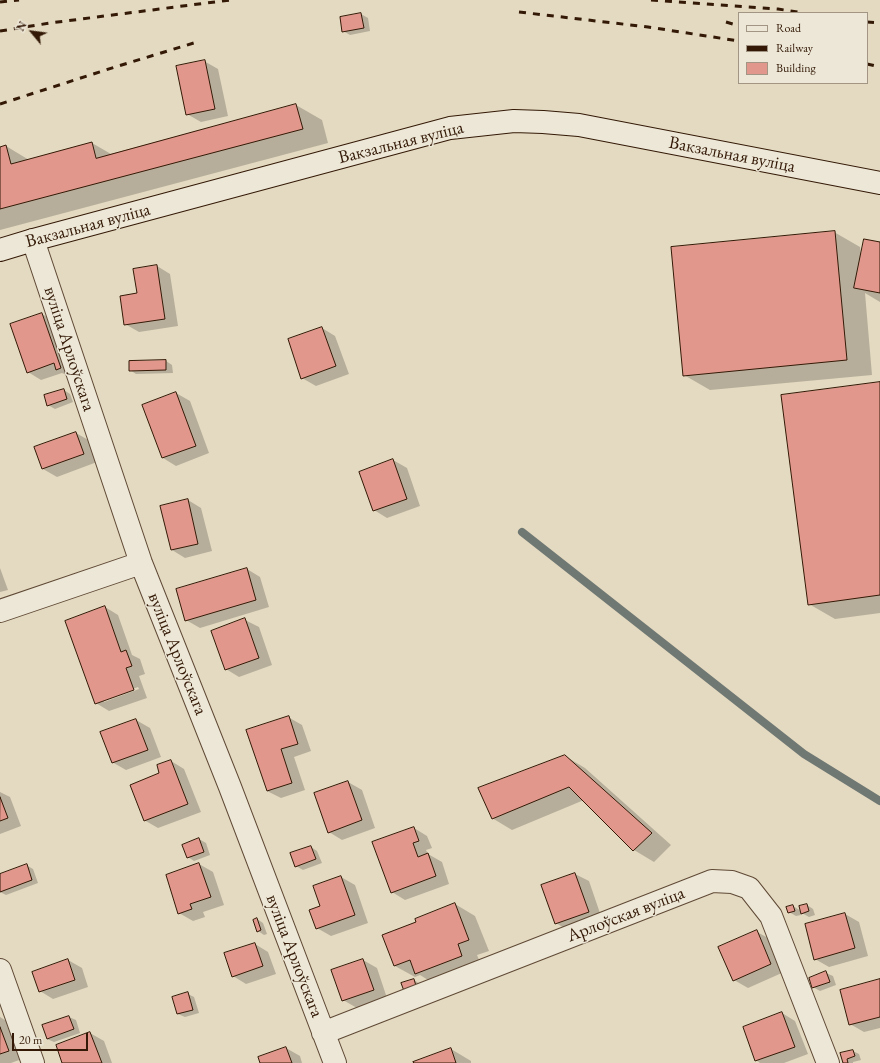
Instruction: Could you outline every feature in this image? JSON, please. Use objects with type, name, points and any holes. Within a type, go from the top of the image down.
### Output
[{"type":"street","name":"Вакзальная вуліца","points":[[0,250],[450,128],[514,121],[578,125],[880,183]]},
{"type":"street","name":"вуліца Арлоўскага","points":[[33,240],[141,563],[230,787],[334,1063]]},
{"type":"street","points":[[0,611],[141,563]]},
{"type":"street","name":"Арлоўская вуліца","points":[[323,1032],[712,882],[732,882],[749,888],[771,916],[828,1063]]},
{"type":"street","points":[[0,970],[33,1063]]},
{"type":"building","points":[[361,13],[364,28],[342,32],[340,17]]},
{"type":"building","points":[[205,60],[215,109],[186,115],[176,66]]},
{"type":"building","points":[[296,104],[303,129],[0,209],[0,147],[6,145],[11,164],[92,142],[96,158]]},
{"type":"building","points":[[835,231],[847,360],[683,376],[671,247]]},
{"type":"building","points":[[864,239],[880,242],[880,293],[854,288]]},
{"type":"building","points":[[157,265],[165,319],[124,325],[120,296],[137,293],[133,269]]},
{"type":"building","points":[[42,313],[61,368],[56,370],[54,363],[27,373],[10,324]]},
{"type":"building","points":[[322,327],[336,366],[301,379],[288,339]]},
{"type":"building","points":[[166,360],[166,370],[129,371],[129,361]]},
{"type":"building","points":[[880,382],[880,595],[808,605],[781,395]]},
{"type":"building","points":[[64,389],[67,399],[47,406],[44,395]]},
{"type":"building","points":[[176,392],[196,446],[162,458],[142,405]]},
{"type":"building","points":[[76,432],[84,454],[42,469],[34,447]]},
{"type":"building","points":[[393,459],[407,499],[373,511],[359,472]]},
{"type":"building","points":[[188,499],[198,544],[171,550],[160,506]]},
{"type":"building","points":[[247,568],[256,600],[185,621],[176,589]]},
{"type":"building","points":[[105,606],[121,652],[126,650],[132,666],[126,668],[134,690],[95,704],[65,621]]},
{"type":"building","points":[[245,618],[259,658],[225,670],[211,631]]},
{"type":"building","points":[[289,716],[298,744],[281,749],[292,783],[267,791],[246,730]]},
{"type":"building","points":[[136,719],[148,750],[112,763],[100,732]]},
{"type":"building","points":[[565,755],[652,833],[633,851],[569,787],[492,819],[478,788]]},
{"type":"building","points":[[171,760],[188,804],[144,821],[130,785],[159,773],[157,765]]},
{"type":"building","points":[[348,781],[362,820],[328,833],[314,793]]},
{"type":"building","points":[[0,797],[8,818],[0,821]]},
{"type":"building","points":[[414,827],[419,841],[413,843],[418,857],[428,853],[436,876],[391,893],[372,842]]},
{"type":"building","points":[[199,838],[204,852],[187,858],[182,845]]},
{"type":"building","points":[[311,846],[316,859],[295,867],[290,853]]},
{"type":"building","points":[[199,863],[211,897],[190,904],[192,909],[178,914],[166,875]]},
{"type":"building","points":[[27,864],[32,880],[0,892],[0,874]]},
{"type":"building","points":[[575,873],[589,912],[555,924],[541,885]]},
{"type":"building","points":[[341,876],[355,915],[316,929],[309,910],[320,906],[313,886]]},
{"type":"building","points":[[455,903],[469,940],[458,944],[462,956],[415,974],[410,960],[394,966],[382,935],[416,922],[415,919]]},
{"type":"building","points":[[807,904],[809,911],[801,914],[799,906]]},
{"type":"building","points":[[793,905],[795,911],[788,913],[786,907]]},
{"type":"building","points":[[845,913],[855,948],[814,960],[805,924]]},
{"type":"building","points":[[257,918],[261,930],[257,932],[253,920]]},
{"type":"building","points":[[757,930],[771,964],[733,981],[718,947]]},
{"type":"building","points":[[255,943],[263,966],[232,977],[224,953]]},
{"type":"building","points":[[68,959],[75,980],[39,992],[32,972]]},
{"type":"building","points":[[363,959],[374,990],[342,1001],[331,970]]},
{"type":"building","points":[[826,971],[830,982],[812,988],[809,978]]},
{"type":"building","points":[[414,979],[416,986],[404,991],[401,983]]},
{"type":"building","points":[[880,979],[880,1017],[849,1025],[840,990]]},
{"type":"building","points":[[188,992],[193,1010],[177,1014],[172,997]]},
{"type":"building","points":[[782,1012],[795,1047],[755,1061],[743,1027]]},
{"type":"building","points":[[69,1016],[74,1029],[47,1039],[42,1025]]},
{"type":"building","points":[[0,1027],[9,1051],[0,1054]]},
{"type":"building","points":[[90,1032],[102,1063],[62,1063],[56,1045]]},
{"type":"building","points":[[286,1047],[292,1063],[260,1063],[258,1057]]},
{"type":"building","points":[[451,1048],[456,1063],[413,1062]]},
{"type":"building","points":[[853,1050],[855,1056],[847,1059],[848,1063],[843,1063],[840,1053]]},
{"type":"waterway","points":[[522,532],[804,754],[880,801]]},
{"type":"railway","points":[[0,2],[19,0]]},
{"type":"railway","points":[[0,31],[50,23],[230,0]]},
{"type":"railway","points":[[651,0],[778,9],[798,12]]},
{"type":"railway","points":[[519,12],[648,27],[738,41]]},
{"type":"railway","points":[[726,22],[738,26]]},
{"type":"railway","points":[[868,22],[880,23]]},
{"type":"railway","points":[[0,104],[197,42]]},
{"type":"railway","points":[[868,64],[880,67]]}]
